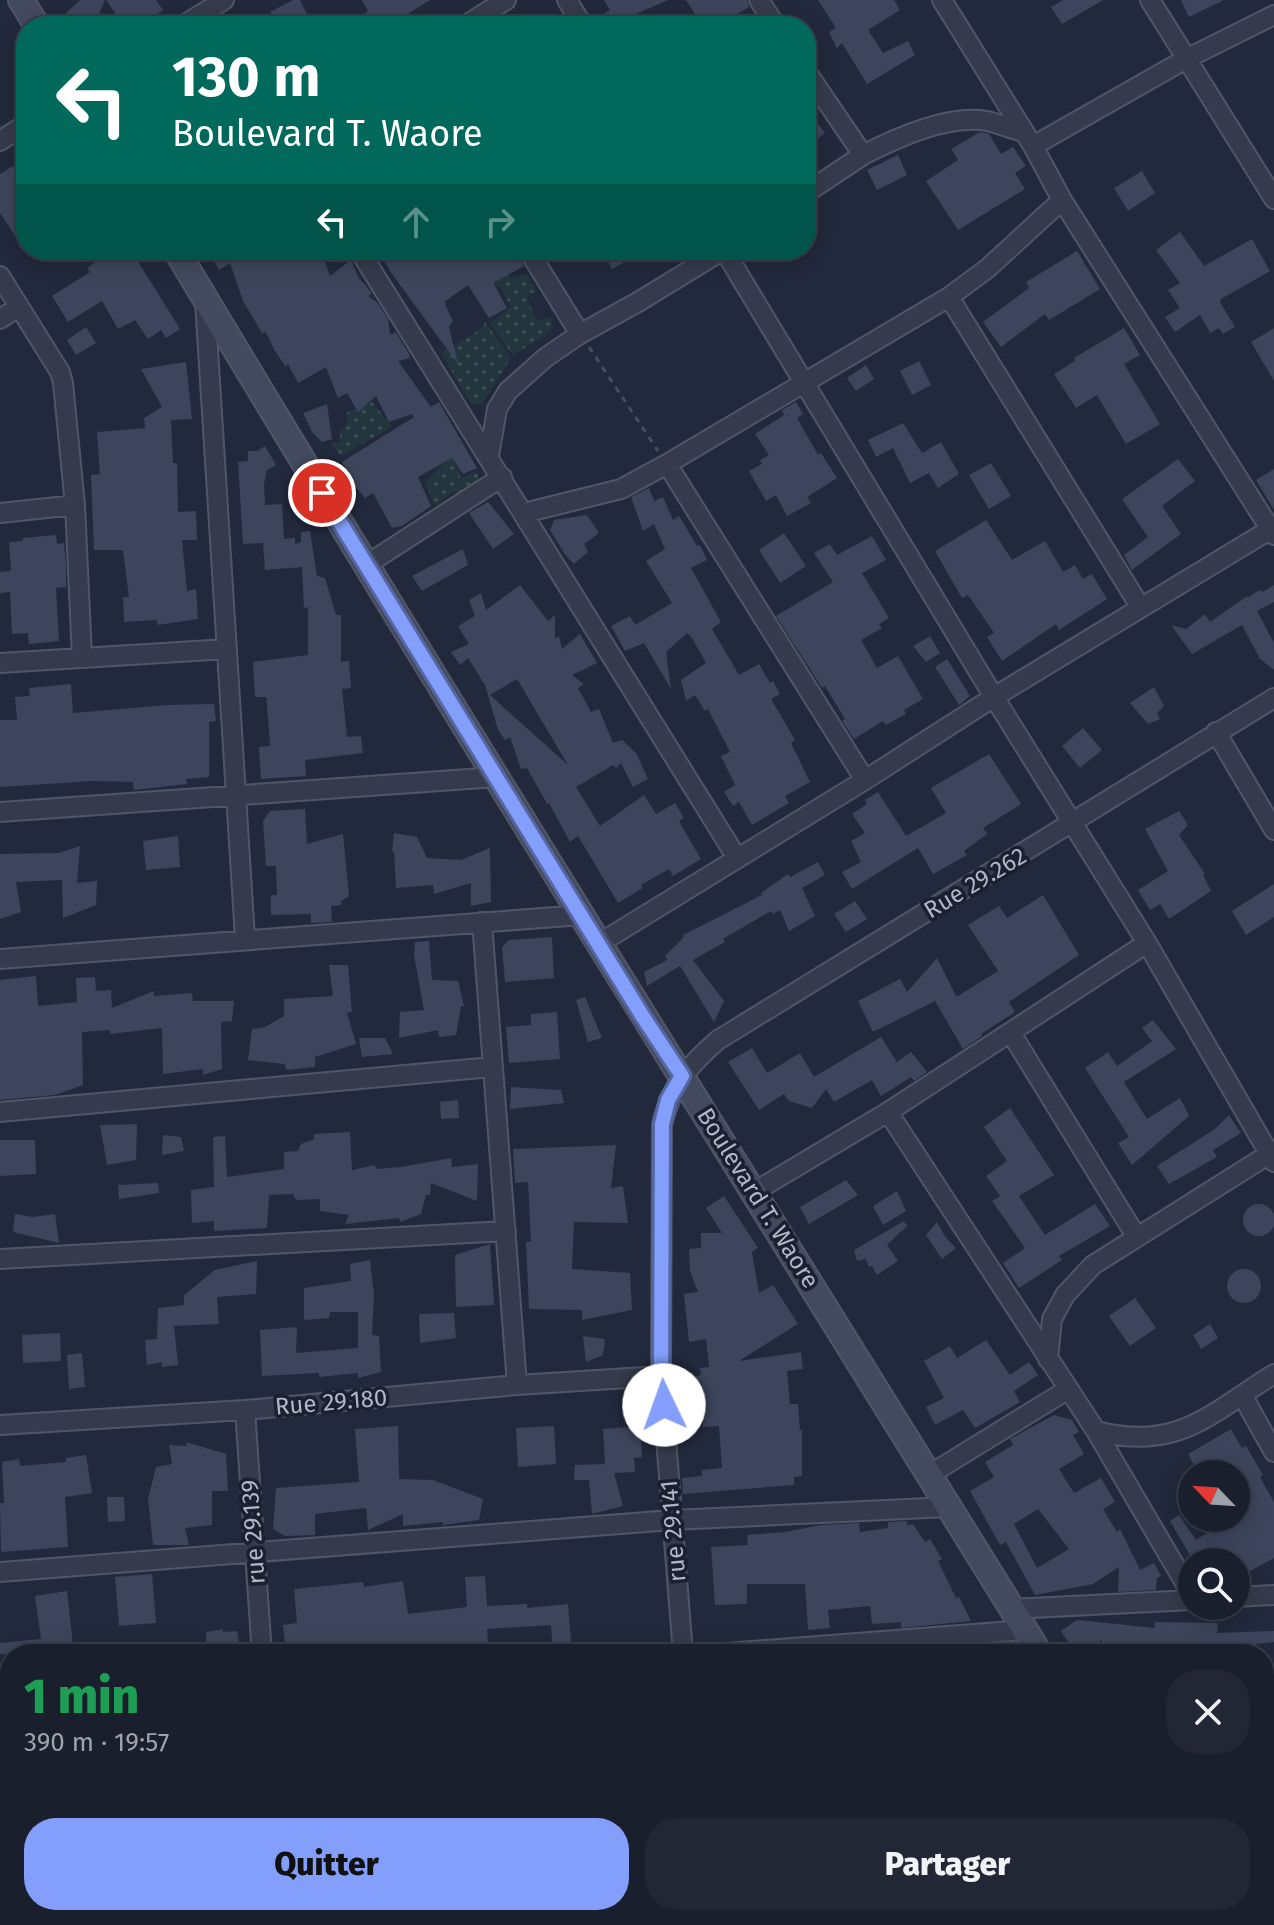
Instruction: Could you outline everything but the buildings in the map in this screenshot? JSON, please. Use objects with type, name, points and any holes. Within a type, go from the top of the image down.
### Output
[{"type":"street","points":[[198,16],[224,0]]},
{"type":"street","points":[[480,16],[506,0]]},
{"type":"street","points":[[600,943],[994,697],[1272,532],[1062,200],[942,0]]},
{"type":"street","points":[[1150,0],[1274,199]]},
{"type":"street","points":[[1028,139],[1274,15]]},
{"type":"street","points":[[816,86],[863,155]]},
{"type":"street","points":[[816,186],[890,141],[959,121],[987,121],[1028,139]]},
{"type":"street","points":[[524,513],[621,489],[667,464],[949,297],[988,268],[1062,200]]},
{"type":"street","name":"Boulevard T. Waore","points":[[182,260],[643,1017],[1034,1644]]},
{"type":"street","points":[[365,260],[737,858]]},
{"type":"street","points":[[534,260],[580,334]]},
{"type":"street","points":[[489,456],[500,400],[545,358],[580,334],[707,260]]},
{"type":"street","points":[[730,260],[994,697],[1074,822],[1272,1155],[1093,1265],[1065,1295],[1052,1319],[1048,1359]]},
{"type":"street","points":[[0,276],[60,372],[63,383],[75,505],[82,657]]},
{"type":"street","points":[[949,297],[1141,608]]},
{"type":"street","points":[[205,298],[245,938]]},
{"type":"street","points":[[0,319],[19,307]]},
{"type":"street","points":[[667,464],[865,780]]},
{"type":"street","points":[[366,565],[502,477]]},
{"type":"street","points":[[0,513],[75,505]]},
{"type":"street","points":[[0,663],[227,649]]},
{"type":"street","name":"Rue 29.262","points":[[682,1076],[718,1040],[1274,698]]},
{"type":"street","points":[[1216,732],[1274,830]]},
{"type":"street","points":[[0,812],[497,777]]},
{"type":"street","points":[[0,959],[245,938],[582,915]]},
{"type":"street","points":[[482,922],[517,1385]]},
{"type":"street","points":[[754,1192],[888,1112],[1147,943]]},
{"type":"street","points":[[1011,1033],[1136,1236]]},
{"type":"street","points":[[0,1112],[492,1067]]},
{"type":"street","name":"rue 29.141","points":[[682,1076],[668,1100],[662,1124],[661,1376],[682,1644]]},
{"type":"street","points":[[888,1112],[1096,1431],[1178,1573]]},
{"type":"street","points":[[0,1259],[506,1231]]},
{"type":"street","points":[[1096,1431],[1120,1437],[1148,1438],[1183,1431],[1274,1374]]},
{"type":"street","name":"Rue 29.180","points":[[0,1425],[245,1410],[517,1385],[661,1376]]},
{"type":"street","points":[[929,1475],[1067,1390]]},
{"type":"street","points":[[1242,1395],[1274,1452]]},
{"type":"street","name":"rue 29.139","points":[[245,1410],[261,1644]]},
{"type":"street","points":[[0,1572],[672,1520],[949,1507]]},
{"type":"street","points":[[1250,1596],[1274,1595]]},
{"type":"street","points":[[800,1644],[1178,1599]]},
{"type":"path","points":[[580,334],[667,464]]},
{"type":"shaded area","points":[[503,260],[511,279],[527,274],[536,291],[526,296],[537,321],[553,317],[550,332],[513,355],[490,324],[511,307],[500,286],[494,286],[483,263]]},
{"type":"shaded area","points":[[485,322],[511,358],[482,404],[471,404],[441,353],[483,328]]},
{"type":"shaded area","points":[[372,402],[392,427],[341,456],[332,444],[340,441],[340,433],[348,423],[346,413]]},
{"type":"shaded area","points":[[447,456],[456,457],[453,460],[461,478],[476,471],[481,482],[473,490],[468,488],[464,493],[452,492],[435,506],[425,482],[446,462]]},
{"type":"route","points":[[322,493],[682,1076],[668,1100],[662,1124],[661,1376],[664,1405]]}]
